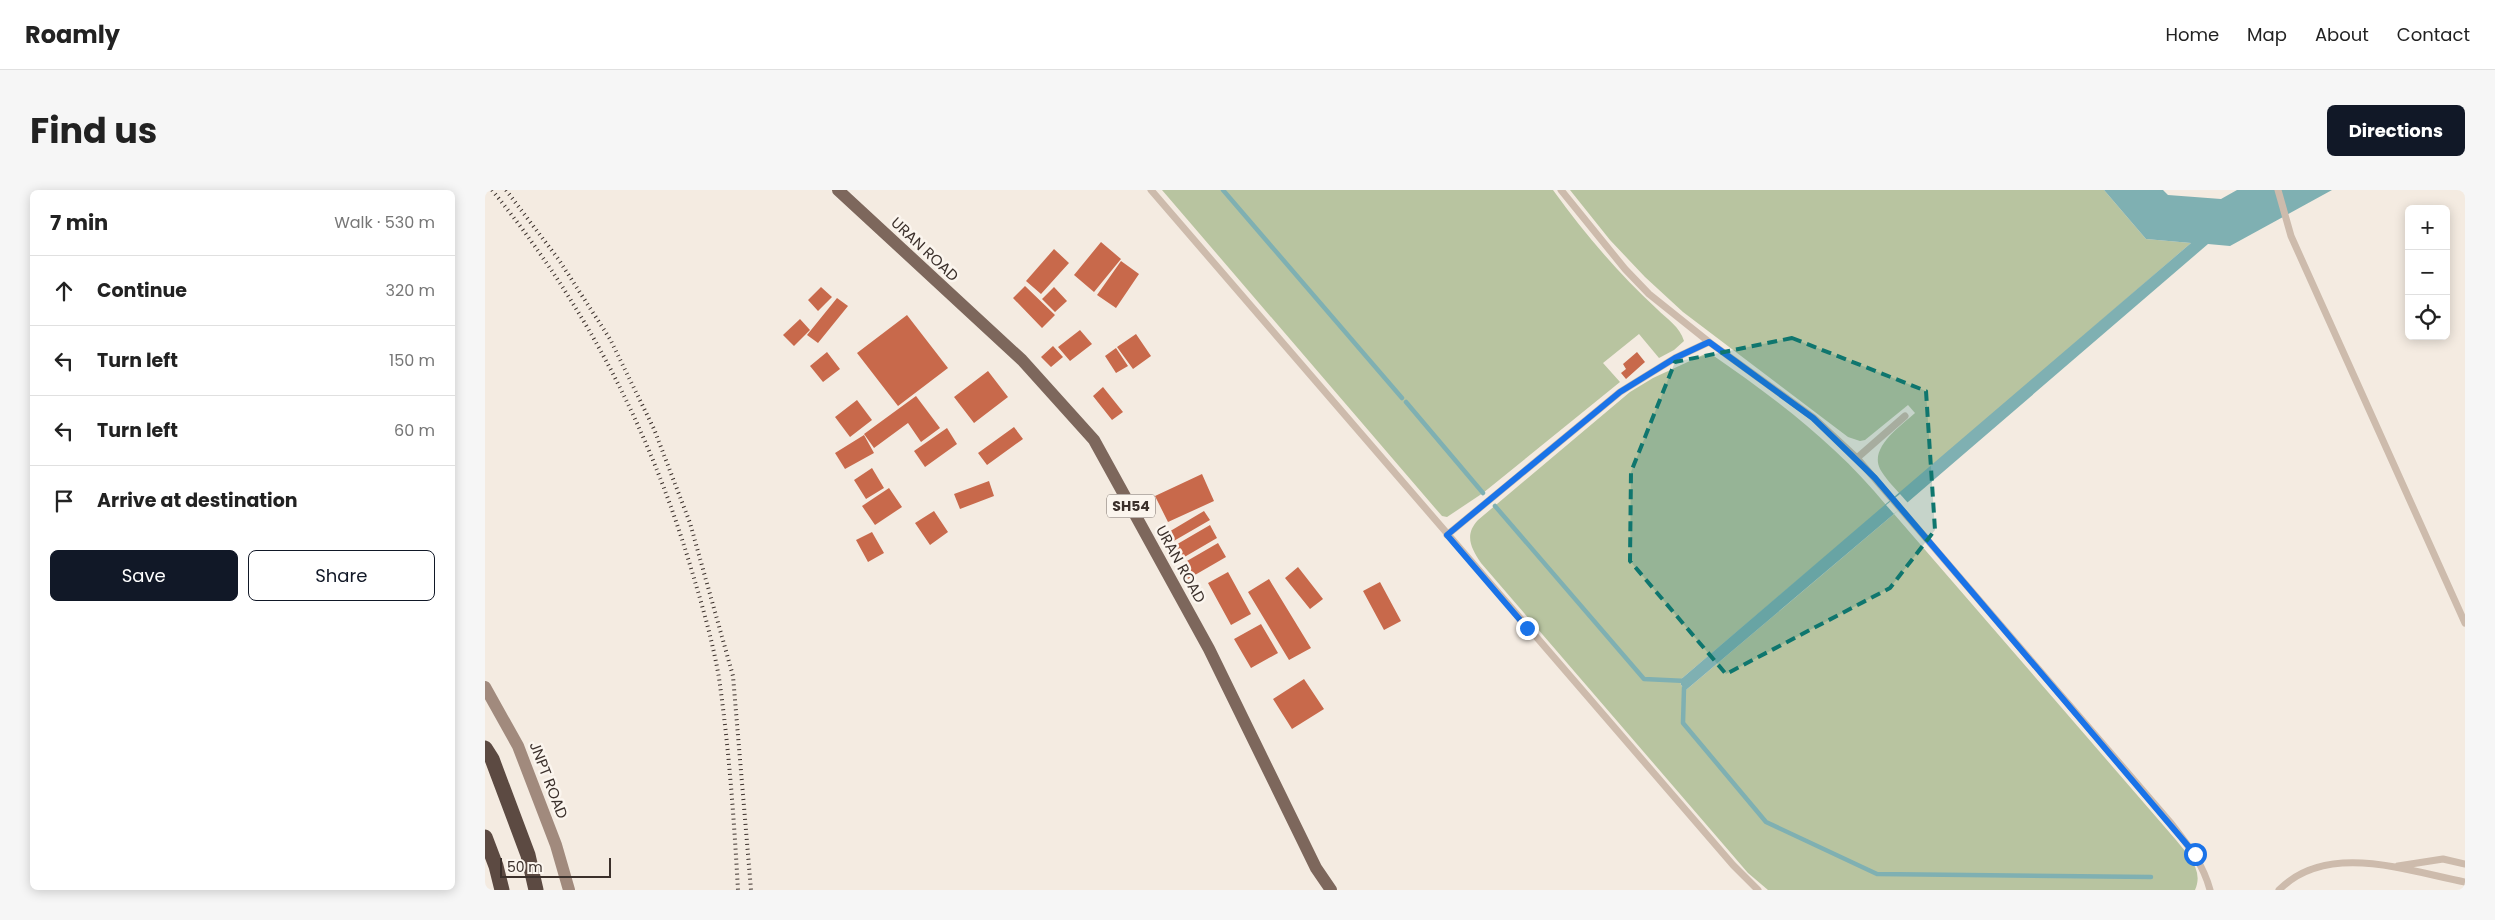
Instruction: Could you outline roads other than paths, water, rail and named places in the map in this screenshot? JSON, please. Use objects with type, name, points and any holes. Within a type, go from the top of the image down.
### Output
[{"type":"highway","points":[[485,748],[528,855],[536,890]]},
{"type":"highway","points":[[485,837],[496,866],[502,890]]},
{"type":"main road","name":"URAN ROAD","points":[[838,190],[1022,360],[1094,440],[1209,649],[1316,868],[1331,890]]},
{"type":"street","name":"JNPT ROAD","points":[[485,688],[518,746],[556,845],[569,890]]},
{"type":"lane","points":[[1151,190],[1733,865],[1758,890]]},
{"type":"lane","points":[[1561,190],[1625,268],[1649,294],[1709,342],[1813,418],[1857,458],[2170,822],[2195,854],[2206,874],[2210,890]]},
{"type":"lane","points":[[2278,190],[2291,236],[2465,623]]},
{"type":"lane","points":[[1447,535],[1620,392],[1675,358],[1709,342]]},
{"type":"lane","points":[[1857,458],[1905,416]]},
{"type":"lane","points":[[2392,867],[2443,859],[2465,864]]},
{"type":"lane","points":[[2279,890],[2295,877],[2310,870],[2335,865],[2363,864],[2392,867],[2465,882]]},
{"type":"water","points":[[2104,190],[2163,190],[2168,195],[2221,199],[2237,190],[2332,190],[2230,246],[2208,244],[1686,690],[1681,685],[1680,680],[2191,243],[2146,239]]},
{"type":"waterway","points":[[1223,190],[1402,398]]},
{"type":"waterway","points":[[1406,402],[1483,493]]},
{"type":"waterway","points":[[1495,506],[1644,679],[1686,681]]},
{"type":"waterway","points":[[1686,684],[1684,688],[1683,723],[1766,822],[1877,874],[2151,877]]},
{"type":"railway","points":[[492,190],[526,234],[586,325],[636,420],[676,522],[704,613],[719,678],[731,784],[738,890]]},
{"type":"railway","points":[[506,190],[559,260],[610,339],[654,429],[690,523],[733,676],[751,890]]}]
